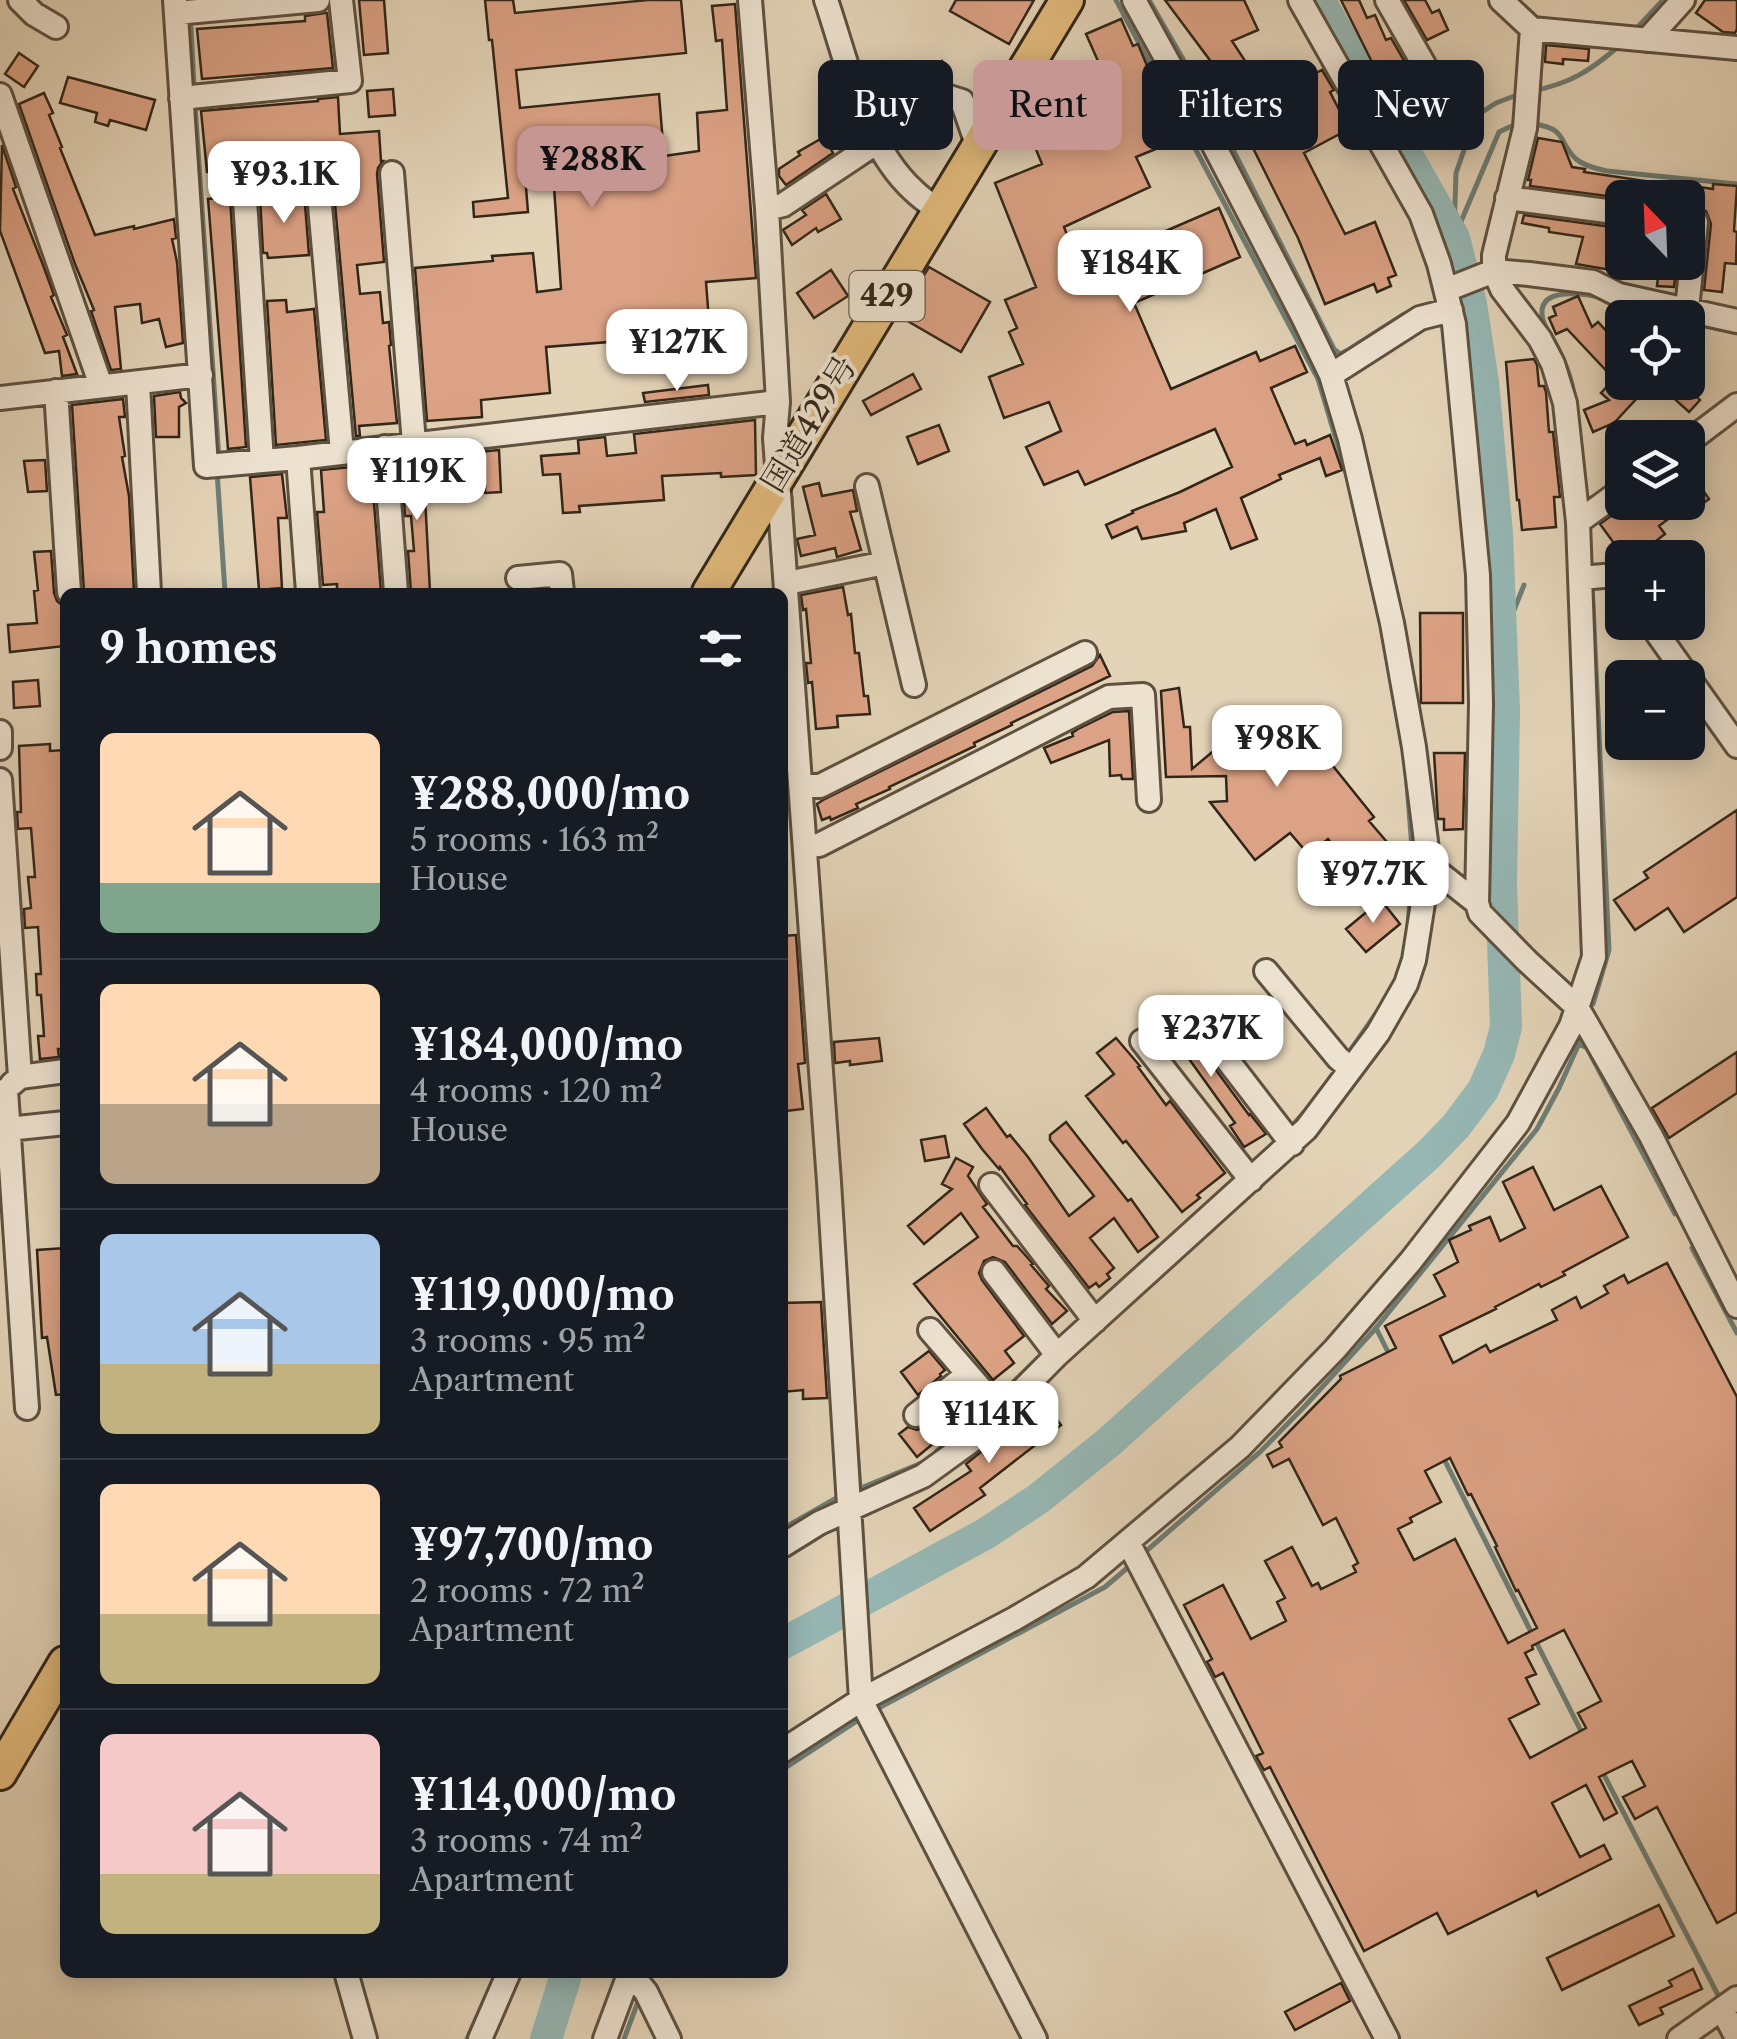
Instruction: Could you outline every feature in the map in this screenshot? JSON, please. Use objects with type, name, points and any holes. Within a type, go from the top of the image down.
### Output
[{"type":"highway","name":"国道429号","points":[[1031,60],[1067,0]]},
{"type":"highway","name":"国道429号","points":[[711,588],[976,150]]},
{"type":"highway","points":[[0,1772],[60,1671]]},
{"type":"street","points":[[20,0],[56,28]]},
{"type":"street","points":[[318,0],[175,7],[206,466],[778,402]]},
{"type":"street","points":[[180,98],[350,81],[341,0]]},
{"type":"street","points":[[750,0],[772,208],[778,402],[775,438],[793,582],[812,845],[856,1621],[866,1709],[1034,2039]]},
{"type":"street","points":[[826,0],[846,60]]},
{"type":"street","points":[[788,1542],[850,1498],[924,1476],[974,1438],[994,1405],[1090,1314],[1286,1137],[1306,1129],[1345,1064],[1378,1033],[1406,984],[1414,960],[1428,865],[1414,748],[1368,507],[1331,375],[1212,140],[1134,0]]},
{"type":"street","points":[[1300,0],[1421,214],[1449,299],[1478,575],[1479,908]]},
{"type":"street","points":[[1387,0],[1421,60]]},
{"type":"street","points":[[1500,0],[1532,30],[1737,48]]},
{"type":"street","points":[[1632,38],[1683,0]]},
{"type":"street","points":[[1489,273],[1526,108],[1532,30]]},
{"type":"street","points":[[0,95],[101,386]]},
{"type":"street","points":[[953,98],[962,101],[973,133]]},
{"type":"street","points":[[772,208],[865,150]]},
{"type":"street","points":[[883,150],[912,189],[938,210]]},
{"type":"street","points":[[262,461],[244,185],[316,172],[342,452]]},
{"type":"street","points":[[392,173],[414,444]]},
{"type":"street","points":[[1507,198],[1605,210]]},
{"type":"street","points":[[1331,375],[1489,273],[1593,282],[1619,295],[1643,300]]},
{"type":"street","points":[[788,1748],[866,1709],[1086,1576],[1133,1552],[1335,1349],[1410,1262],[1518,1123],[1571,1026],[1594,957],[1584,518],[1565,403],[1553,364],[1540,339],[1489,273]]},
{"type":"street","points":[[1705,313],[1737,320]]},
{"type":"street","points":[[0,398],[202,375]]},
{"type":"street","points":[[138,383],[150,588]]},
{"type":"street","points":[[56,391],[68,588]]},
{"type":"street","points":[[1705,429],[1737,405]]},
{"type":"street","points":[[385,447],[396,588]]},
{"type":"street","points":[[298,458],[308,588]]},
{"type":"street","points":[[867,486],[914,685]]},
{"type":"street","points":[[1584,518],[1605,503]]},
{"type":"street","points":[[793,582],[885,563]]},
{"type":"street","points":[[518,578],[560,574],[562,588]]},
{"type":"street","points":[[1588,577],[1605,576]]},
{"type":"street","points":[[1661,640],[1737,746]]},
{"type":"street","points":[[807,786],[838,777],[1085,652]]},
{"type":"street","points":[[812,845],[1109,697],[1143,695],[1149,800]]},
{"type":"street","points":[[0,732],[0,748]]},
{"type":"street","points":[[0,780],[8,1129],[27,1408]]},
{"type":"street","points":[[1428,865],[1479,908],[1527,961],[1577,1006],[1650,1136],[1737,1306]]},
{"type":"street","points":[[1266,971],[1345,1064]]},
{"type":"street","points":[[1142,1041],[1246,1174]]},
{"type":"street","points":[[1215,1044],[1286,1137]]},
{"type":"street","points":[[9,1086],[60,1072]]},
{"type":"street","points":[[8,1129],[60,1124]]},
{"type":"street","points":[[991,1185],[1090,1314]]},
{"type":"street","points":[[994,1272],[1053,1349]]},
{"type":"street","points":[[930,1330],[994,1405]]},
{"type":"street","points":[[916,1415],[968,1374]]},
{"type":"street","points":[[1133,1552],[1387,2039]]},
{"type":"street","points":[[348,1978],[365,2039]]},
{"type":"street","points":[[480,2039],[506,1978]]},
{"type":"street","points":[[604,2039],[636,1980]]},
{"type":"street","points":[[636,1980],[670,2039]]},
{"type":"street","points":[[1679,2039],[1729,2004],[1737,2038]]},
{"type":"building","points":[[359,0],[384,0],[388,53],[364,55]]},
{"type":"building","points":[[485,0],[513,0],[515,13],[681,0],[686,53],[516,70],[520,108],[659,94],[664,156],[699,151],[697,113],[727,110],[722,40],[716,41],[712,6],[735,4],[756,278],[706,282],[710,334],[546,347],[550,393],[481,400],[482,417],[427,421],[415,268],[533,253],[537,292],[561,289],[553,172],[525,175],[528,212],[474,217],[473,202],[508,198]]},
{"type":"building","points":[[956,0],[1034,0],[1009,44],[950,11]]},
{"type":"building","points":[[1165,0],[1244,0],[1258,30],[1232,41],[1244,60],[1210,60]]},
{"type":"building","points":[[1341,0],[1359,0],[1367,18],[1375,15],[1386,40],[1391,38],[1404,60],[1371,60]]},
{"type":"building","points":[[1404,0],[1425,0],[1432,13],[1439,10],[1448,30],[1427,40]]},
{"type":"building","points":[[1705,0],[1737,0],[1735,33],[1723,32],[1696,13]]},
{"type":"building","points":[[327,13],[333,68],[202,79],[197,29],[305,21],[305,16]]},
{"type":"building","points":[[1121,19],[1133,46],[1138,44],[1145,60],[1142,150],[1153,150],[1136,157],[1150,187],[1064,227],[1080,268],[1219,208],[1240,257],[1134,303],[1171,389],[1256,352],[1260,361],[1295,346],[1307,372],[1271,388],[1295,444],[1305,440],[1307,445],[1330,435],[1342,470],[1326,476],[1320,458],[1279,475],[1281,479],[1241,498],[1257,539],[1231,549],[1216,509],[1184,523],[1186,531],[1142,539],[1137,527],[1112,538],[1106,525],[1232,467],[1215,429],[1085,485],[1078,471],[1044,485],[1026,447],[1061,431],[1049,402],[1004,418],[989,377],[1023,364],[1009,332],[1017,328],[1005,300],[1036,287],[995,183],[1042,164],[1036,150],[1122,150],[1122,60],[1098,60],[1086,34]]},
{"type":"building","points":[[1546,45],[1589,49],[1588,61],[1545,62]]},
{"type":"building","points":[[19,53],[38,66],[24,87],[5,74]]},
{"type":"building","points":[[1322,70],[1334,90],[1330,92],[1338,108],[1338,135],[1318,146],[1318,72]]},
{"type":"building","points":[[68,77],[155,100],[146,130],[110,120],[108,126],[95,122],[97,113],[60,103]]},
{"type":"building","points":[[393,89],[395,115],[369,117],[367,91]]},
{"type":"building","points":[[44,93],[53,113],[49,115],[60,148],[95,235],[174,219],[176,238],[172,239],[183,343],[166,347],[159,319],[142,323],[140,304],[115,307],[121,369],[111,370],[91,311],[94,310],[19,104]]},
{"type":"building","points":[[338,97],[340,134],[379,131],[383,161],[377,174],[384,262],[357,265],[360,294],[380,292],[383,323],[389,322],[397,423],[359,426],[360,436],[356,436],[330,164],[314,157],[207,172],[201,111]]},
{"type":"building","points":[[1538,138],[1562,142],[1572,167],[1638,180],[1605,180],[1605,196],[1530,186]]},
{"type":"building","points":[[818,140],[818,150],[833,153],[786,185],[779,169],[800,155],[798,152]]},
{"type":"building","points":[[2,145],[16,187],[13,189],[54,295],[51,297],[67,335],[63,337],[77,374],[62,376],[59,351],[45,353],[0,231]]},
{"type":"building","points":[[1254,150],[1310,150],[1304,153],[1345,234],[1375,222],[1396,275],[1388,278],[1391,286],[1377,292],[1374,284],[1325,304],[1298,238]]},
{"type":"building","points":[[1713,184],[1737,186],[1736,264],[1725,263],[1722,292],[1704,290],[1711,224],[1705,188],[1713,189]]},
{"type":"building","points":[[304,192],[309,255],[268,258],[263,253],[260,197]]},
{"type":"building","points":[[826,194],[841,219],[818,232],[816,228],[792,245],[783,230],[806,215],[802,210]]},
{"type":"building","points":[[230,197],[246,447],[228,449],[208,199]]},
{"type":"building","points":[[1524,215],[1605,226],[1605,269],[1576,264],[1583,237],[1522,223]]},
{"type":"building","points":[[929,267],[990,302],[961,352],[899,316]]},
{"type":"building","points":[[831,270],[848,296],[814,318],[797,293]]},
{"type":"building","points":[[1658,280],[1675,280],[1674,287],[1657,286]]},
{"type":"building","points":[[1578,296],[1592,327],[1598,322],[1605,330],[1605,369],[1567,329],[1556,334],[1549,318],[1556,315],[1553,307]]},
{"type":"building","points":[[286,300],[287,312],[314,309],[326,440],[276,445],[267,301]]},
{"type":"building","points":[[1534,359],[1539,386],[1544,386],[1546,392],[1560,497],[1554,497],[1556,527],[1522,530],[1506,362]]},
{"type":"building","points":[[913,374],[921,389],[871,415],[863,401]]},
{"type":"building","points":[[708,385],[709,395],[645,402],[643,393]]},
{"type":"building","points":[[180,392],[186,403],[179,407],[179,437],[156,437],[154,396]]},
{"type":"building","points":[[123,399],[125,417],[119,417],[129,496],[134,588],[84,588],[72,405]]},
{"type":"building","points":[[1609,400],[1635,400],[1617,420],[1605,420],[1605,427],[1593,432],[1584,410]]},
{"type":"building","points":[[1676,400],[1700,400],[1689,412]]},
{"type":"building","points":[[755,420],[756,475],[662,476],[664,500],[579,506],[580,512],[563,513],[560,474],[543,475],[541,456],[579,453],[578,440],[605,437],[607,456],[636,453],[634,434]]},
{"type":"building","points":[[939,425],[949,451],[918,464],[907,437]]},
{"type":"building","points":[[499,450],[501,492],[485,493],[485,486],[470,487],[468,453]]},
{"type":"building","points":[[423,459],[430,588],[411,588],[408,551],[414,551],[411,516],[405,516],[401,461]]},
{"type":"building","points":[[45,460],[47,491],[28,492],[24,461]]},
{"type":"building","points":[[371,465],[381,588],[323,585],[317,512],[324,512],[321,470]]},
{"type":"building","points":[[282,474],[287,518],[278,518],[282,588],[259,588],[250,477]]},
{"type":"building","points":[[819,483],[822,496],[853,490],[857,511],[850,512],[861,550],[837,557],[835,548],[801,556],[797,539],[815,535],[803,487]]},
{"type":"building","points":[[1605,520],[1667,520],[1659,526],[1665,534],[1657,540],[1612,540],[1600,524]]},
{"type":"building","points":[[51,551],[54,593],[60,603],[60,647],[10,652],[8,625],[37,623],[34,552]]},
{"type":"building","points":[[843,587],[870,714],[837,716],[838,727],[816,729],[812,682],[808,683],[806,663],[811,663],[806,609],[803,610],[801,595]]},
{"type":"building","points":[[1420,613],[1463,613],[1463,703],[1421,703]]},
{"type":"building","points":[[1100,655],[1110,676],[856,804],[858,808],[822,820],[817,804],[823,800],[1092,666]]},
{"type":"building","points":[[38,680],[40,706],[14,708],[13,682]]},
{"type":"building","points":[[1179,688],[1184,727],[1190,727],[1192,769],[1236,732],[1253,753],[1296,720],[1374,817],[1369,821],[1387,842],[1371,855],[1375,859],[1357,874],[1328,839],[1309,855],[1290,833],[1255,860],[1210,802],[1227,801],[1226,776],[1166,777],[1161,691]]},
{"type":"building","points":[[1129,711],[1133,779],[1110,776],[1109,740],[1051,763],[1044,748],[1113,712]]},
{"type":"building","points":[[50,744],[50,751],[60,750],[60,1049],[59,1057],[40,1059],[38,1036],[44,1036],[41,995],[37,995],[36,974],[41,974],[38,927],[25,928],[24,909],[31,908],[28,877],[35,877],[31,828],[18,829],[19,746]]},
{"type":"building","points":[[1434,753],[1465,753],[1463,829],[1444,830],[1444,819],[1438,819]]},
{"type":"building","points":[[1737,810],[1737,897],[1684,932],[1668,908],[1635,930],[1614,900],[1648,878],[1644,872]]},
{"type":"building","points":[[1381,900],[1400,924],[1366,952],[1346,929]]},
{"type":"building","points":[[796,935],[805,1063],[798,1064],[803,1109],[788,1111],[788,936]]},
{"type":"building","points":[[1166,1009],[1266,1134],[1244,1147],[1230,1126],[1235,1123],[1174,1038],[1165,1045],[1154,1033],[1164,1025],[1158,1016]]},
{"type":"building","points":[[879,1038],[882,1061],[835,1063],[834,1042]]},
{"type":"building","points":[[1116,1038],[1166,1105],[1170,1101],[1225,1173],[1182,1212],[1086,1096],[1114,1074],[1097,1053]]},
{"type":"building","points":[[1737,1052],[1737,1093],[1669,1138],[1652,1108]]},
{"type":"building","points":[[986,1108],[1028,1157],[1069,1216],[1094,1196],[1050,1140],[1050,1135],[1066,1122],[1158,1237],[1138,1252],[1114,1218],[1090,1238],[1114,1268],[1107,1274],[1110,1278],[1099,1287],[1096,1283],[1089,1288],[964,1124]]},
{"type":"building","points":[[945,1136],[949,1157],[925,1161],[921,1140]]},
{"type":"building","points":[[956,1158],[973,1167],[968,1176],[987,1204],[983,1207],[1013,1246],[1033,1264],[1049,1286],[1046,1289],[1067,1311],[1052,1324],[1005,1262],[993,1257],[984,1261],[979,1273],[982,1280],[1024,1336],[1005,1351],[1014,1363],[993,1380],[914,1284],[978,1237],[961,1213],[924,1244],[908,1226],[952,1189],[942,1184]]},
{"type":"building","points":[[1533,1167],[1554,1210],[1601,1186],[1628,1237],[1563,1272],[1565,1275],[1541,1287],[1539,1284],[1440,1336],[1453,1363],[1486,1345],[1490,1352],[1557,1320],[1552,1310],[1576,1297],[1581,1308],[1608,1293],[1604,1286],[1624,1275],[1628,1283],[1667,1263],[1737,1397],[1737,1912],[1717,1923],[1657,1807],[1635,1819],[1623,1797],[1645,1786],[1632,1761],[1599,1777],[1617,1813],[1604,1820],[1586,1785],[1552,1803],[1580,1857],[1604,1845],[1611,1859],[1538,1896],[1536,1891],[1448,1934],[1437,1913],[1364,1951],[1270,1767],[1264,1770],[1256,1756],[1263,1753],[1223,1673],[1215,1677],[1207,1662],[1212,1659],[1184,1605],[1223,1585],[1251,1639],[1286,1621],[1277,1602],[1285,1598],[1265,1561],[1292,1547],[1312,1586],[1318,1583],[1321,1589],[1356,1572],[1353,1566],[1358,1563],[1336,1518],[1323,1525],[1289,1459],[1273,1467],[1267,1455],[1282,1447],[1279,1442],[1340,1376],[1396,1348],[1385,1326],[1445,1296],[1434,1275],[1458,1262],[1449,1240],[1490,1217],[1500,1241],[1525,1228],[1503,1182]],"holes":[[[1450,1458],[1537,1628],[1508,1643],[1455,1539],[1414,1560],[1398,1529],[1441,1502],[1425,1471]],[[1564,1630],[1601,1701],[1578,1713],[1586,1728],[1530,1758],[1509,1719],[1539,1704],[1526,1678],[1536,1674],[1525,1653]]]},
{"type":"building","points":[[60,1248],[60,1395],[56,1395],[47,1337],[42,1338],[37,1250]]},
{"type":"building","points":[[821,1302],[827,1398],[803,1399],[803,1390],[788,1391],[788,1303]]},
{"type":"building","points":[[929,1351],[945,1370],[918,1395],[901,1372]]},
{"type":"building","points":[[1038,1396],[1061,1425],[980,1488],[985,1495],[930,1531],[914,1508],[971,1471],[966,1464],[1022,1424],[1019,1420],[1030,1412],[1026,1407]]},
{"type":"building","points":[[960,1400],[970,1413],[917,1457],[899,1434],[908,1427],[924,1427]]},
{"type":"building","points":[[1659,1905],[1674,1936],[1562,1990],[1547,1958]]},
{"type":"building","points":[[1693,1969],[1702,1989],[1660,2008],[1663,2014],[1639,2025],[1629,2006],[1672,1986],[1669,1981]]},
{"type":"building","points":[[1341,1983],[1350,2001],[1295,2030],[1285,2012]]},
{"type":"waterway","points":[[1116,0],[1318,379],[1347,476]]},
{"type":"waterway","points":[[1149,0],[1218,120],[1334,349],[1340,354],[1404,314],[1412,313]]},
{"type":"waterway","points":[[788,1641],[985,1534],[1038,1499],[1109,1442],[1429,1154],[1483,1090],[1499,1054],[1506,1027],[1501,885],[1504,710],[1497,533],[1483,382],[1471,304],[1454,238],[1319,0]]},
{"type":"waterway","points":[[1634,31],[1663,0]]},
{"type":"waterway","points":[[191,27],[194,87]]},
{"type":"waterway","points":[[1533,91],[1579,75],[1619,46]]},
{"type":"waterway","points":[[1454,235],[1456,173],[1476,116],[1522,93]]},
{"type":"waterway","points":[[195,105],[219,460]]},
{"type":"waterway","points":[[1454,238],[1499,132],[1518,123]]},
{"type":"waterway","points":[[1534,124],[1552,129],[1576,159],[1595,168],[1737,184]]},
{"type":"waterway","points":[[1575,404],[1567,369],[1544,323],[1543,305],[1548,299],[1566,294],[1602,298]]},
{"type":"waterway","points":[[1456,305],[1471,304]]},
{"type":"waterway","points":[[1705,326],[1737,333]]},
{"type":"waterway","points":[[787,357],[788,401]]},
{"type":"waterway","points":[[217,471],[225,588]]},
{"type":"waterway","points":[[791,497],[796,573]]},
{"type":"waterway","points":[[1592,582],[1609,950],[1593,1004]]},
{"type":"waterway","points":[[1500,616],[1514,610],[1524,585]]},
{"type":"waterway","points":[[797,589],[800,628]]},
{"type":"waterway","points":[[1406,771],[1413,861],[1408,925]]},
{"type":"waterway","points":[[1345,1058],[1379,1009]]},
{"type":"waterway","points":[[1144,1553],[1260,1452],[1376,1328],[1537,1129],[1582,1037]]},
{"type":"waterway","points":[[1579,1044],[1587,1048],[1675,1214]]},
{"type":"waterway","points":[[1290,1128],[1309,1107]]},
{"type":"waterway","points":[[1094,1306],[1223,1190]]},
{"type":"waterway","points":[[1692,1248],[1737,1333]]},
{"type":"waterway","points":[[1057,1340],[1082,1317]]},
{"type":"waterway","points":[[1376,1328],[1390,1356]]},
{"type":"waterway","points":[[996,1399],[1045,1351]]},
{"type":"waterway","points":[[936,1452],[988,1407]]},
{"type":"waterway","points":[[855,1422],[860,1489]]},
{"type":"waterway","points":[[1444,1459],[1583,1735]]},
{"type":"waterway","points":[[856,1490],[924,1462]]},
{"type":"waterway","points":[[788,1526],[840,1496]]},
{"type":"waterway","points":[[873,1711],[1105,1587],[1132,1564]]},
{"type":"waterway","points":[[788,1766],[863,1717]]},
{"type":"waterway","points":[[1602,1771],[1719,1997]]},
{"type":"waterway","points":[[467,2039],[494,1978]]},
{"type":"waterway","points":[[546,2039],[565,1978]]},
{"type":"waterway","points":[[624,2039],[639,1999]]}]
